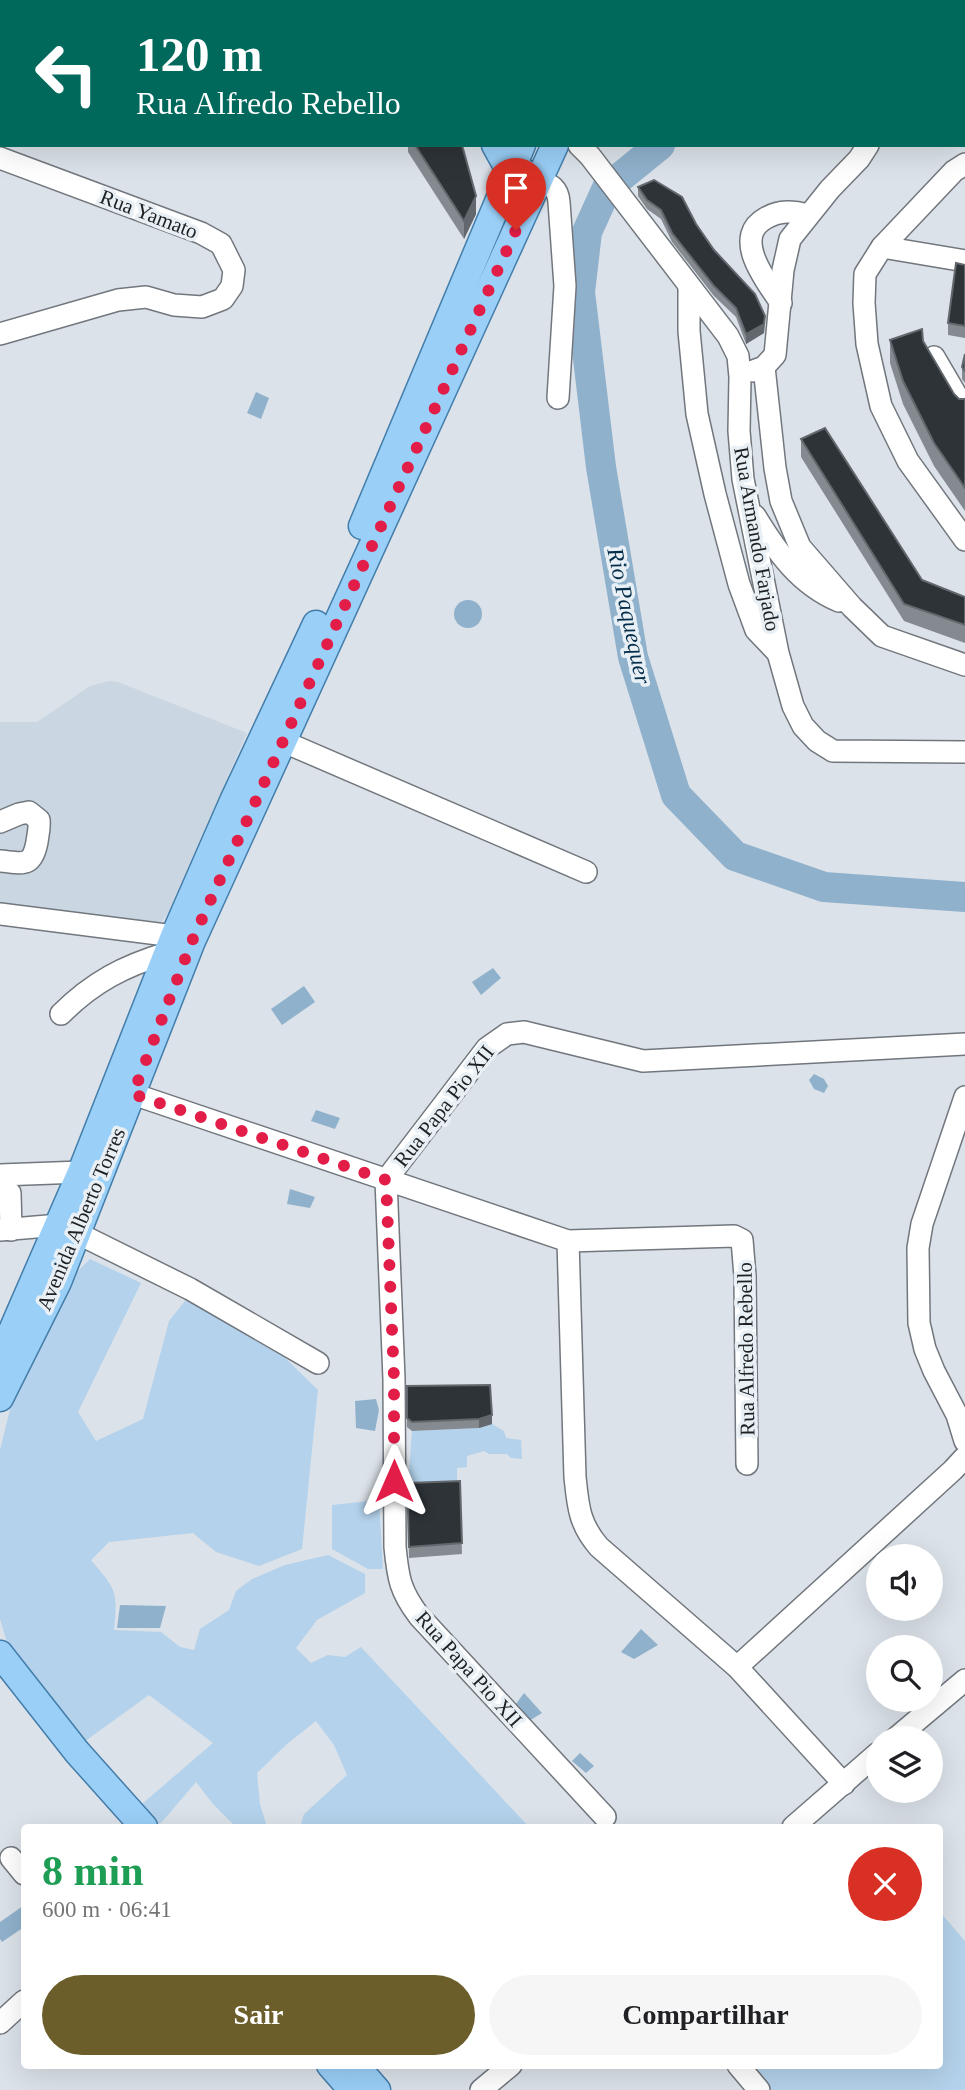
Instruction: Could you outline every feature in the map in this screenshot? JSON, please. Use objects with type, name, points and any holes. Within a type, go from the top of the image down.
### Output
[{"type":"main road","points":[[496,147],[505,163],[517,157],[548,160]]},
{"type":"main road","name":"Avenida Alberto Torres","points":[[0,1398],[58,1282],[81,1172],[233,801],[360,531],[517,157]]},
{"type":"main road","name":"Avenida Alberto Torres","points":[[0,1358],[6,1331],[68,1229],[133,1094],[177,943],[282,741],[548,160]]},
{"type":"main road","points":[[0,1654],[69,1742],[141,1824]]},
{"type":"main road","points":[[0,1683],[120,1824]]},
{"type":"main road","points":[[334,2069],[352,2090]]},
{"type":"main road","points":[[359,2069],[377,2090]]},
{"type":"street","points":[[740,377],[764,367],[775,355],[783,270],[790,239],[867,147]]},
{"type":"street","name":"Rua Armando Farjado","points":[[585,150],[728,336],[738,356],[743,479],[778,653],[793,706],[803,726],[817,741],[833,751],[965,752]]},
{"type":"street","name":"Rua Yamato","points":[[0,158],[201,233],[221,244],[234,270],[232,286],[223,299],[202,307],[146,297],[118,300],[0,334]]},
{"type":"street","points":[[548,160],[552,186],[558,192],[565,286],[558,398]]},
{"type":"street","points":[[965,164],[954,172],[882,247],[865,274],[864,303],[867,344],[881,405],[908,461],[965,540]]},
{"type":"street","points":[[781,303],[757,262],[750,245],[751,234],[757,223],[772,214],[782,211],[808,215]]},
{"type":"street","points":[[882,247],[965,261]]},
{"type":"street","points":[[689,286],[689,331],[697,414],[715,494],[739,584],[756,630],[778,653]]},
{"type":"street","points":[[934,357],[965,410]]},
{"type":"street","points":[[764,367],[775,468],[785,512],[800,547],[852,607],[882,636],[965,664]]},
{"type":"street","points":[[748,505],[775,548],[798,576],[827,596],[852,607]]},
{"type":"street","points":[[282,741],[586,872]]},
{"type":"street","points":[[0,822],[29,812],[39,820],[40,827],[34,857],[31,860],[24,863],[0,861]]},
{"type":"street","points":[[0,914],[177,943]]},
{"type":"street","points":[[61,1014],[81,993],[98,982],[177,943]]},
{"type":"street","name":"Rua Papa Pio XII","points":[[605,1817],[405,1598],[397,1574],[395,1547],[394,1379],[386,1180],[487,1048],[507,1034],[524,1032],[612,1055],[643,1060],[965,1044]]},
{"type":"street","name":"Rua Alfredo Rebello","points":[[133,1094],[568,1241],[734,1236],[742,1240],[745,1276],[747,1464]]},
{"type":"street","points":[[965,1097],[922,1223],[918,1248],[919,1323],[925,1349],[957,1415],[965,1441]]},
{"type":"street","points":[[0,1175],[81,1172]]},
{"type":"street","points":[[0,1193],[10,1193],[6,1230],[68,1229],[202,1295],[318,1363]]},
{"type":"street","points":[[568,1241],[575,1477],[578,1510],[586,1532],[599,1547],[737,1667],[844,1784]]},
{"type":"street","points":[[737,1667],[965,1457]]},
{"type":"street","points":[[910,1726],[965,1680]]},
{"type":"street","points":[[797,1824],[866,1765]]},
{"type":"street","points":[[0,2023],[21,2004]]},
{"type":"street","points":[[481,2090],[506,2069]]},
{"type":"street","points":[[741,2069],[759,2090]]},
{"type":"shaded area","points":[[256,392],[269,398],[261,419],[247,413]]},
{"type":"shaded area","points":[[468,600],[478,604],[482,614],[478,624],[468,628],[458,624],[454,614],[458,604]]},
{"type":"shaded area","points":[[109,681],[118,682],[247,733],[167,915],[161,922],[156,922],[0,903],[0,722],[37,722],[90,686]]},
{"type":"shaded area","points":[[493,968],[501,978],[481,995],[472,982]]},
{"type":"shaded area","points":[[304,986],[315,1002],[282,1025],[271,1009]]},
{"type":"shaded area","points":[[814,1074],[824,1079],[828,1086],[824,1093],[814,1089],[809,1080]]},
{"type":"shaded area","points":[[316,1110],[340,1118],[335,1129],[311,1121]]},
{"type":"shaded area","points":[[290,1189],[315,1197],[310,1208],[287,1204]]},
{"type":"shaded area","points":[[90,1259],[141,1283],[78,1412],[96,1441],[143,1419],[169,1321],[185,1301],[214,1309],[278,1351],[318,1390],[302,1549],[259,1566],[216,1552],[193,1533],[109,1542],[91,1560],[113,1591],[116,1606],[114,1630],[161,1632],[180,1647],[194,1650],[200,1629],[229,1610],[236,1591],[252,1579],[285,1565],[328,1555],[365,1574],[365,1593],[317,1620],[296,1648],[311,1663],[328,1655],[345,1657],[361,1647],[526,1824],[301,1824],[304,1814],[347,1775],[334,1745],[316,1721],[257,1773],[260,1804],[266,1824],[233,1824],[196,1782],[161,1823],[154,1824],[135,1810],[213,1743],[149,1695],[84,1742],[11,1656],[0,1619],[0,1450],[12,1401],[62,1287]]},
{"type":"shaded area","points":[[376,1399],[379,1410],[375,1431],[356,1428],[355,1401]]},
{"type":"shaded area","points":[[492,1424],[504,1431],[506,1438],[521,1440],[522,1459],[484,1451],[467,1456],[467,1467],[457,1468],[457,1490],[408,1489],[412,1431],[479,1428]]},
{"type":"shaded area","points":[[379,1500],[383,1569],[368,1569],[332,1549],[332,1505]]},
{"type":"shaded area","points":[[120,1605],[166,1606],[160,1628],[117,1628]]},
{"type":"shaded area","points":[[641,1629],[658,1645],[634,1659],[621,1652]]},
{"type":"shaded area","points":[[524,1693],[542,1713],[529,1721],[513,1708]]},
{"type":"shaded area","points":[[580,1753],[594,1766],[586,1773],[572,1761]]},
{"type":"shaded area","points":[[21,1907],[21,1929],[2,1942],[0,1922]]},
{"type":"shaded area","points":[[943,1915],[965,1941],[965,2090],[772,2090],[754,2069],[943,2069]]},
{"type":"building","points":[[416,147],[463,147],[476,196],[464,221]]},
{"type":"building","points":[[654,180],[682,197],[714,250],[755,294],[765,316],[764,324],[746,334],[736,308],[714,286],[672,233],[661,210],[647,200],[638,187]]},
{"type":"building","points":[[956,263],[965,265],[965,326],[948,323]]},
{"type":"building","points":[[922,329],[923,341],[954,394],[959,399],[965,399],[965,488],[934,443],[903,381],[890,340]]},
{"type":"building","points":[[825,428],[922,580],[965,597],[965,625],[904,604],[801,439]]},
{"type":"building","points":[[490,1385],[492,1415],[479,1419],[412,1422],[407,1418],[407,1386]]},
{"type":"building","points":[[460,1481],[462,1543],[409,1547],[410,1483]]},
{"type":"waterway","name":"Rio Paquequer","points":[[658,147],[607,188],[587,232],[580,292],[601,467],[633,657],[676,795],[735,856],[824,887],[965,897]]},
{"type":"route","points":[[394,1481],[394,1379],[386,1180],[133,1094],[192,941],[516,230]]}]
